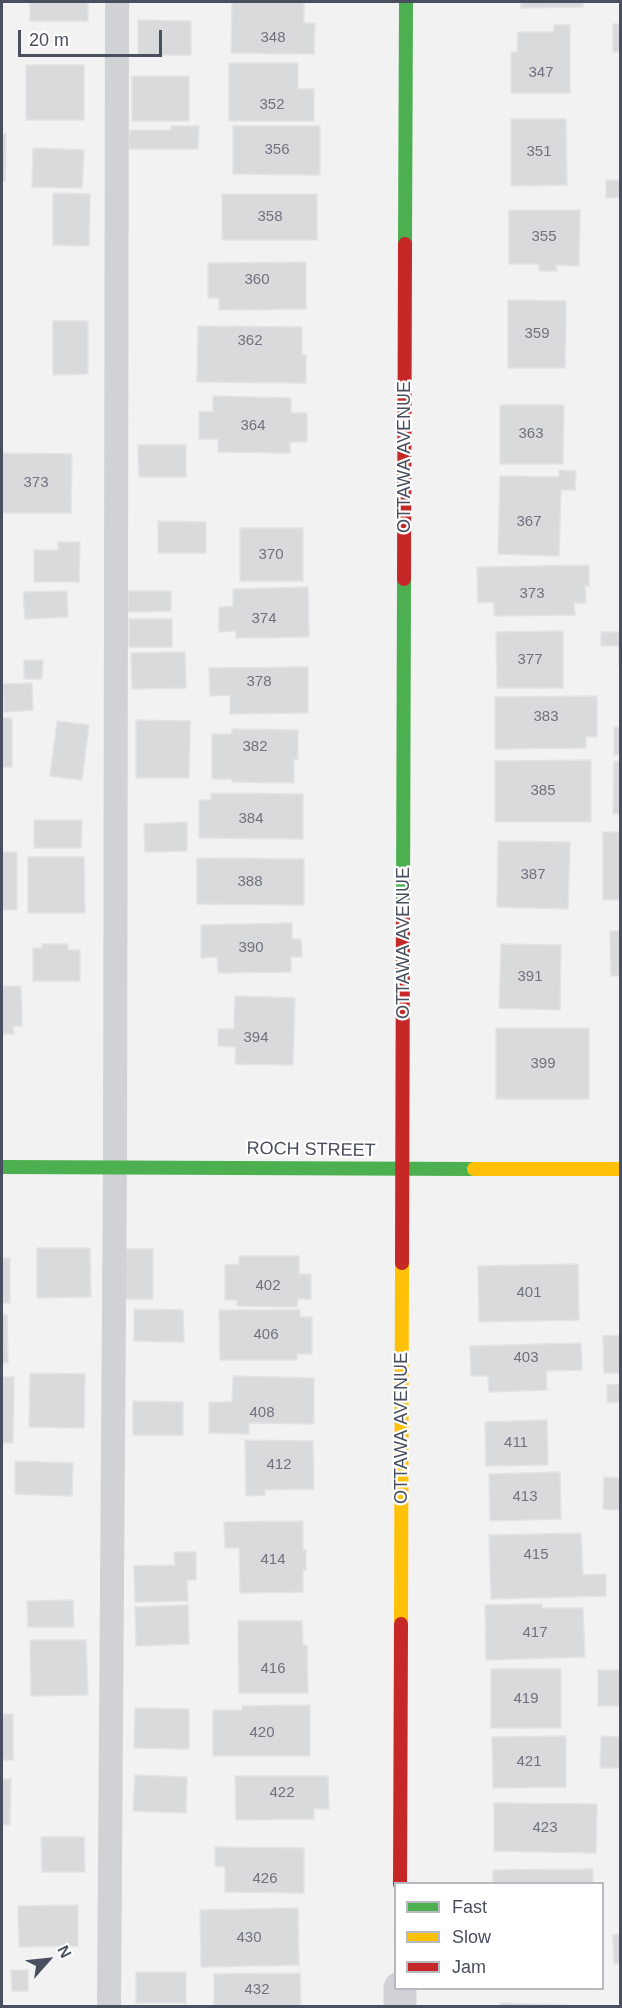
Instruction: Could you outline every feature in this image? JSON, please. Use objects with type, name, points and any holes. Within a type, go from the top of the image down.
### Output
[{"type":"street","name":"OTTAWA AVENUE","points":[[400,1882],[406,2]]},
{"type":"street","name":"ROCH STREET","points":[[2,1167],[621,1169]]},
{"type":"street","points":[[400,1990],[400,2007]]},
{"type":"lane","points":[[109,2007],[116,1166],[117,2]]},
{"type":"building","points":[[30,2],[88,2],[88,21],[30,21]]},
{"type":"building","points":[[232,2],[304,2],[304,23],[315,23],[314,54],[231,53]]},
{"type":"building","points":[[521,2],[583,2],[583,7],[521,8]]},
{"type":"building","points":[[138,20],[191,21],[191,55],[138,55]]},
{"type":"building","points":[[613,24],[620,24],[620,52],[613,52]]},
{"type":"building","points":[[554,25],[570,25],[570,93],[511,93],[511,52],[517,52],[518,32],[554,32]]},
{"type":"building","points":[[229,63],[298,63],[298,89],[314,89],[314,121],[229,121]]},
{"type":"building","points":[[26,65],[84,65],[84,120],[26,120]]},
{"type":"building","points":[[132,76],[189,76],[189,121],[132,121]]},
{"type":"building","points":[[511,119],[566,119],[567,185],[511,186]]},
{"type":"building","points":[[171,126],[199,126],[198,149],[129,149],[129,130],[171,130]]},
{"type":"building","points":[[233,126],[320,126],[320,175],[233,174]]},
{"type":"building","points":[[2,134],[6,134],[5,181],[2,181]]},
{"type":"building","points":[[33,148],[84,150],[82,188],[32,187]]},
{"type":"building","points":[[606,180],[620,180],[620,197],[606,198]]},
{"type":"building","points":[[53,193],[90,194],[89,246],[53,245]]},
{"type":"building","points":[[222,194],[317,194],[317,240],[222,240]]},
{"type":"building","points":[[509,210],[580,210],[579,266],[556,265],[557,271],[539,271],[539,264],[509,264]]},
{"type":"building","points":[[306,262],[306,309],[219,310],[219,298],[208,298],[208,263]]},
{"type":"building","points":[[508,300],[566,301],[565,368],[508,368]]},
{"type":"building","points":[[53,321],[88,321],[88,374],[53,375]]},
{"type":"building","points":[[198,326],[302,327],[302,355],[306,355],[306,383],[197,382]]},
{"type":"building","points":[[213,396],[291,398],[291,413],[307,413],[307,442],[290,442],[290,453],[218,452],[218,439],[199,439],[199,411],[213,412]]},
{"type":"building","points":[[500,405],[564,405],[563,464],[500,464]]},
{"type":"building","points":[[138,445],[186,445],[186,477],[139,477]]},
{"type":"building","points":[[2,453],[72,454],[71,513],[2,513]]},
{"type":"building","points":[[559,470],[576,471],[575,490],[561,490],[559,556],[498,554],[500,476],[559,477]]},
{"type":"building","points":[[158,521],[206,522],[206,553],[158,553]]},
{"type":"building","points":[[240,528],[303,528],[303,581],[240,581]]},
{"type":"building","points":[[58,542],[80,542],[79,582],[34,582],[34,550],[58,550]]},
{"type":"building","points":[[589,565],[589,586],[585,586],[586,603],[574,603],[575,615],[494,616],[494,602],[478,603],[477,567]]},
{"type":"building","points":[[308,587],[309,637],[236,638],[236,631],[219,632],[219,607],[233,606],[233,589]]},
{"type":"building","points":[[67,591],[68,617],[25,619],[23,592]]},
{"type":"building","points":[[128,591],[171,591],[171,611],[128,612]]},
{"type":"building","points":[[129,619],[172,619],[172,647],[129,647]]},
{"type":"building","points":[[563,631],[563,688],[497,688],[496,632]]},
{"type":"building","points":[[601,632],[620,632],[620,665],[619,646],[601,646]]},
{"type":"building","points":[[185,652],[186,688],[132,689],[131,653]]},
{"type":"building","points":[[24,660],[43,660],[42,679],[24,679]]},
{"type":"building","points":[[308,667],[308,713],[230,714],[230,695],[210,696],[209,668]]},
{"type":"building","points":[[32,683],[33,710],[4,712],[3,684]]},
{"type":"building","points":[[597,696],[597,737],[586,737],[586,748],[495,749],[495,697]]},
{"type":"building","points":[[2,718],[12,718],[12,767],[2,767]]},
{"type":"building","points":[[136,720],[190,721],[189,778],[136,778]]},
{"type":"building","points":[[57,721],[89,725],[82,780],[50,776]]},
{"type":"building","points":[[614,727],[620,727],[620,755],[614,755]]},
{"type":"building","points":[[232,729],[298,730],[298,760],[294,759],[294,783],[232,782],[232,779],[212,779],[212,734],[232,734]]},
{"type":"building","points":[[591,760],[591,822],[495,822],[495,761]]},
{"type":"building","points":[[614,761],[620,762],[620,814],[613,814]]},
{"type":"building","points":[[211,793],[303,794],[303,839],[199,838],[199,800],[211,800]]},
{"type":"building","points":[[34,820],[82,820],[81,848],[34,848]]},
{"type":"building","points":[[187,822],[187,851],[145,852],[144,824]]},
{"type":"building","points":[[603,832],[620,832],[620,900],[603,900]]},
{"type":"building","points":[[498,841],[570,842],[568,909],[497,907]]},
{"type":"building","points":[[2,852],[17,852],[17,910],[2,910]]},
{"type":"building","points":[[28,857],[84,857],[85,913],[28,913]]},
{"type":"building","points":[[197,858],[304,859],[304,905],[197,904]]},
{"type":"building","points":[[292,923],[292,939],[301,939],[302,957],[291,957],[291,972],[218,973],[217,957],[201,958],[201,925]]},
{"type":"building","points":[[610,931],[620,931],[620,976],[611,976]]},
{"type":"building","points":[[42,944],[68,944],[68,950],[80,950],[80,981],[33,981],[33,948],[42,948]]},
{"type":"building","points":[[501,944],[561,945],[560,1010],[499,1008]]},
{"type":"building","points":[[2,986],[21,986],[22,1026],[13,1026],[14,1034],[2,1034]]},
{"type":"building","points":[[235,996],[295,998],[293,1065],[235,1064],[236,1047],[218,1046],[218,1029],[234,1029]]},
{"type":"building","points":[[496,1028],[589,1028],[589,1099],[496,1099]]},
{"type":"building","points":[[37,1248],[90,1248],[91,1297],[37,1298]]},
{"type":"building","points":[[123,1249],[153,1249],[153,1299],[123,1299]]},
{"type":"building","points":[[239,1256],[299,1256],[299,1274],[311,1274],[311,1299],[298,1299],[297,1307],[237,1306],[237,1300],[225,1300],[225,1265],[239,1264]]},
{"type":"building","points":[[2,1258],[10,1258],[10,1303],[2,1303]]},
{"type":"building","points":[[578,1264],[579,1320],[479,1322],[478,1266]]},
{"type":"building","points":[[134,1309],[183,1310],[184,1342],[134,1341]]},
{"type":"building","points":[[219,1310],[300,1310],[300,1317],[312,1317],[312,1354],[297,1354],[297,1360],[220,1360]]},
{"type":"building","points":[[2,1315],[7,1315],[8,1363],[2,1363]]},
{"type":"building","points":[[620,1335],[620,1373],[604,1373],[603,1336]]},
{"type":"building","points":[[581,1343],[582,1370],[546,1371],[547,1390],[489,1392],[488,1376],[471,1376],[470,1346]]},
{"type":"building","points":[[30,1373],[85,1374],[84,1428],[29,1427]]},
{"type":"building","points":[[233,1376],[314,1378],[314,1424],[249,1423],[249,1434],[209,1433],[209,1402],[232,1402]]},
{"type":"building","points":[[2,1377],[14,1377],[13,1443],[2,1443]]},
{"type":"building","points":[[620,1384],[620,1402],[607,1403],[607,1385]]},
{"type":"building","points":[[133,1401],[183,1402],[183,1435],[133,1435]]},
{"type":"building","points":[[547,1420],[548,1465],[486,1466],[485,1422]]},
{"type":"building","points":[[245,1440],[313,1441],[314,1489],[265,1490],[265,1495],[246,1496]]},
{"type":"building","points":[[15,1461],[73,1463],[72,1496],[15,1494]]},
{"type":"building","points":[[560,1472],[561,1519],[490,1521],[489,1474]]},
{"type":"building","points":[[604,1477],[620,1478],[620,1510],[603,1509]]},
{"type":"building","points":[[303,1521],[306,1570],[303,1570],[303,1592],[240,1593],[239,1548],[225,1548],[224,1522]]},
{"type":"building","points":[[581,1533],[583,1575],[606,1574],[606,1596],[491,1599],[489,1535]]},
{"type":"building","points":[[174,1552],[196,1552],[196,1580],[187,1580],[188,1601],[135,1602],[134,1566],[175,1565]]},
{"type":"building","points":[[73,1600],[74,1627],[28,1627],[27,1601]]},
{"type":"building","points":[[542,1604],[542,1608],[583,1608],[585,1657],[486,1660],[485,1605]]},
{"type":"building","points":[[188,1605],[189,1644],[136,1646],[135,1607]]},
{"type":"building","points":[[238,1621],[302,1621],[303,1645],[307,1645],[308,1693],[239,1693]]},
{"type":"building","points":[[30,1640],[86,1640],[88,1695],[31,1696]]},
{"type":"building","points":[[491,1669],[561,1669],[561,1728],[491,1728]]},
{"type":"building","points":[[598,1670],[620,1670],[620,1706],[598,1706]]},
{"type":"building","points":[[310,1705],[310,1756],[213,1756],[213,1710],[242,1710],[242,1706]]},
{"type":"building","points":[[135,1708],[189,1709],[189,1749],[134,1748]]},
{"type":"building","points":[[2,1714],[13,1714],[13,1760],[2,1760]]},
{"type":"building","points":[[566,1736],[566,1787],[493,1788],[492,1737]]},
{"type":"building","points":[[601,1736],[620,1737],[620,1768],[600,1768]]},
{"type":"building","points":[[135,1775],[187,1777],[186,1813],[133,1811]]},
{"type":"building","points":[[235,1776],[328,1776],[329,1809],[314,1809],[314,1819],[236,1820]]},
{"type":"building","points":[[2,1779],[11,1779],[10,1825],[2,1825]]},
{"type":"building","points":[[494,1803],[597,1804],[596,1853],[494,1851]]},
{"type":"building","points":[[41,1837],[84,1837],[85,1872],[42,1872]]},
{"type":"building","points":[[215,1847],[304,1848],[304,1893],[225,1892],[225,1867],[215,1866]]},
{"type":"building","points":[[593,1869],[593,1882],[493,1882],[493,1870]]},
{"type":"building","points":[[78,1905],[78,1946],[19,1947],[18,1906]]},
{"type":"building","points":[[298,1908],[299,1965],[201,1967],[200,1910]]},
{"type":"building","points":[[620,1934],[620,1964],[614,1964],[613,1935]]},
{"type":"building","points":[[11,1970],[28,1970],[28,1991],[12,1991]]},
{"type":"building","points":[[136,1972],[186,1972],[186,2003],[136,2003]]},
{"type":"building","points":[[300,1973],[301,2006],[214,2006],[214,1974]]},
{"type":"building","points":[[500,2003],[566,2005],[566,2006],[500,2006]]},
{"type":"traffic: fast","points":[[405,244],[406,2]]},
{"type":"traffic: fast","points":[[403,907],[404,579]]},
{"type":"traffic: fast","points":[[2,1167],[474,1169]]},
{"type":"traffic: slow","points":[[474,1169],[620,1169]]},
{"type":"traffic: slow","points":[[401,1624],[402,1263]]},
{"type":"traffic: jam","points":[[404,579],[405,244]]},
{"type":"traffic: jam","points":[[402,1263],[403,907]]},
{"type":"traffic: jam","points":[[400,1882],[401,1624]]}]
